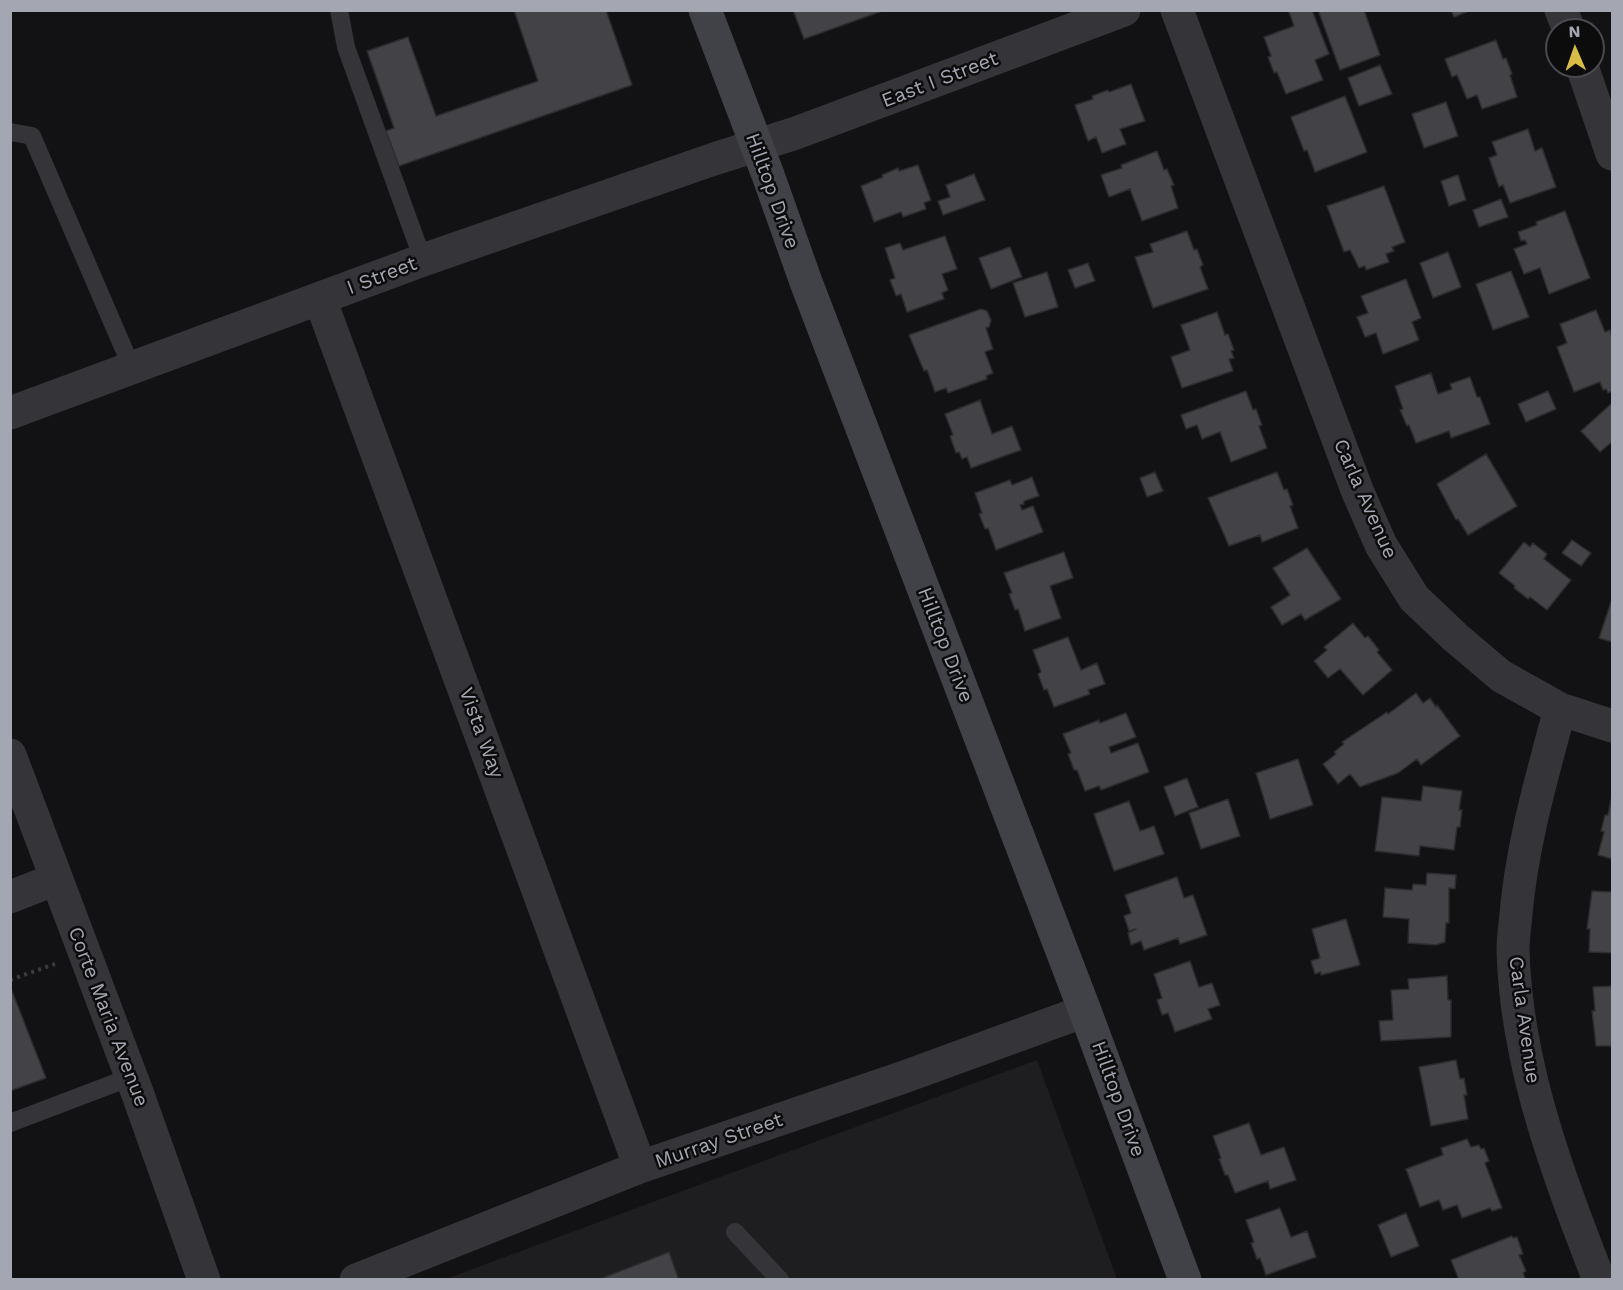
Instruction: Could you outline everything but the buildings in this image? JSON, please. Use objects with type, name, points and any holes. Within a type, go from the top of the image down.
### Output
[{"type":"main road","name":"Hilltop Drive","points":[[705,10],[768,175],[803,275],[1085,1011],[1185,1280]]},
{"type":"street","name":"East I Street","points":[[756,146],[796,134],[1124,10]]},
{"type":"street","name":"Carla Avenue","points":[[1177,10],[1357,490],[1381,545],[1414,598],[1455,637],[1501,676],[1560,709],[1525,845],[1513,950],[1520,1020],[1544,1127],[1599,1280]]},
{"type":"street","points":[[1586,78],[1612,154]]},
{"type":"street","name":"I Street","points":[[10,413],[423,260],[756,146]]},
{"type":"street","name":"Vista Way","points":[[320,299],[640,1167]]},
{"type":"street","points":[[1560,709],[1612,726]]},
{"type":"street","name":"Corte Maria Avenue","points":[[10,755],[131,1077],[204,1280]]},
{"type":"street","points":[[10,897],[56,879]]},
{"type":"street","name":"Murray Street","points":[[356,1280],[640,1167],[1085,1011]]},
{"type":"lane","points":[[339,10],[346,47],[423,260]]},
{"type":"lane","points":[[10,132],[32,136],[132,368]]},
{"type":"lane","points":[[10,1123],[131,1077]]},
{"type":"lane","points":[[735,1232],[780,1280]]},
{"type":"path","points":[[10,980],[84,953]]},
{"type":"shaded area","points":[[1037,1060],[1117,1279],[443,1280],[720,1177]]}]
